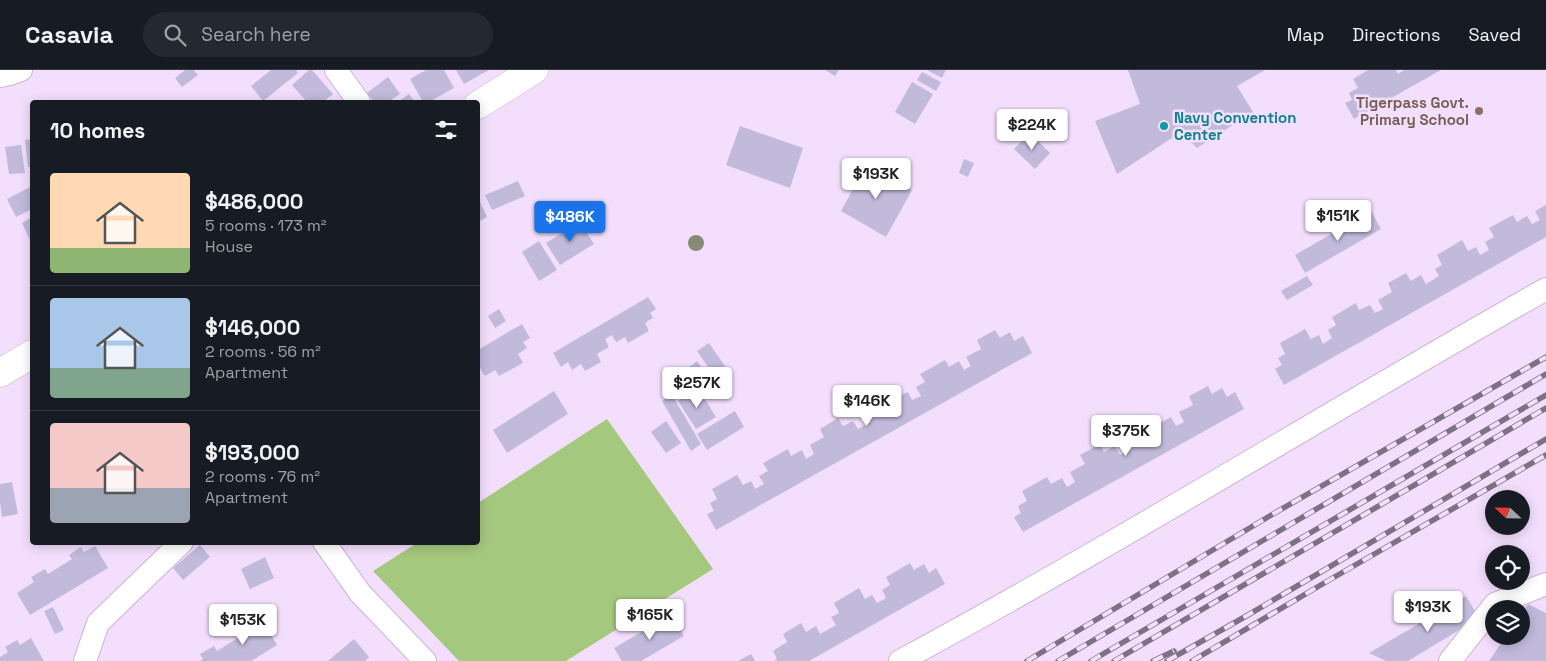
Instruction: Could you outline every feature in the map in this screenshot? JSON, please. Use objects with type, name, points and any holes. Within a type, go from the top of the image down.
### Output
[{"type":"main road","points":[[480,104],[534,70]]},
{"type":"main road","points":[[0,373],[30,355]]},
{"type":"street","points":[[0,76],[21,70]]},
{"type":"street","points":[[336,70],[358,100]]},
{"type":"street","points":[[900,661],[1135,529],[1429,355],[1546,289]]},
{"type":"street","points":[[85,661],[98,622],[179,545]]},
{"type":"street","points":[[326,545],[360,593],[425,661]]},
{"type":"street","points":[[1450,661],[1495,604],[1546,584]]},
{"type":"green space","points":[[607,419],[713,569],[566,661],[459,661],[373,571],[414,545],[480,545],[480,502]]},
{"type":"building","points":[[185,70],[194,70],[198,75],[182,87],[175,78]]},
{"type":"building","points":[[271,70],[296,70],[298,73],[264,100],[251,86]]},
{"type":"building","points":[[309,70],[312,70],[333,94],[326,100],[305,100],[292,85]]},
{"type":"building","points":[[426,70],[444,70],[454,88],[433,100],[422,100],[410,79]]},
{"type":"building","points":[[456,70],[489,70],[464,84]]},
{"type":"building","points":[[825,70],[839,70],[835,76]]},
{"type":"building","points":[[927,70],[946,70],[942,78]]},
{"type":"building","name":"Navy Convention Center","points":[[1128,70],[1265,70],[1237,86],[1253,112],[1197,148],[1181,132],[1117,174],[1095,121],[1140,104]]},
{"type":"building","points":[[1368,70],[1396,70],[1398,74],[1404,70],[1441,70],[1354,119],[1345,103],[1352,100],[1349,93],[1358,88],[1353,79]]},
{"type":"building","points":[[922,72],[941,82],[936,91],[917,80]]},
{"type":"building","points":[[388,77],[400,94],[391,100],[372,100],[367,93]]},
{"type":"building","points":[[912,82],[933,94],[915,124],[895,112]]},
{"type":"building","points":[[409,94],[414,100],[401,100]]},
{"type":"building","points":[[740,126],[803,148],[790,188],[726,165]]},
{"type":"building","points":[[1030,133],[1050,153],[1035,169],[1014,149]]},
{"type":"building","points":[[30,139],[30,167],[28,167],[25,140]]},
{"type":"building","points":[[21,145],[25,173],[9,174],[5,147]]},
{"type":"building","points":[[964,159],[974,163],[968,177],[959,173]]},
{"type":"building","points":[[867,164],[912,190],[886,237],[841,211]]},
{"type":"building","points":[[518,181],[525,196],[492,210],[485,195]]},
{"type":"building","points":[[30,187],[30,210],[16,217],[7,199]]},
{"type":"building","points":[[480,202],[487,217],[480,221]]},
{"type":"building","points":[[1546,205],[1546,237],[1284,385],[1275,369],[1282,365],[1278,358],[1285,354],[1280,343],[1305,329],[1311,339],[1319,335],[1323,344],[1332,338],[1328,330],[1336,325],[1332,317],[1356,303],[1359,310],[1370,305],[1375,313],[1383,309],[1378,300],[1392,292],[1388,283],[1406,273],[1411,281],[1421,275],[1426,284],[1439,276],[1435,269],[1442,265],[1437,255],[1462,240],[1468,251],[1476,247],[1480,255],[1489,250],[1485,242],[1494,237],[1489,228],[1513,215],[1517,222],[1527,216],[1532,224],[1540,220],[1535,211]]},
{"type":"building","points":[[1371,211],[1381,229],[1305,273],[1295,255]]},
{"type":"building","points":[[30,218],[30,240],[22,223]]},
{"type":"building","points":[[580,222],[594,244],[560,265],[546,243]]},
{"type":"building","points":[[539,241],[557,270],[539,281],[522,252]]},
{"type":"building","points":[[1307,276],[1313,285],[1287,300],[1281,291]]},
{"type":"building","points":[[648,297],[656,309],[650,313],[653,318],[645,323],[649,331],[628,343],[625,337],[616,342],[612,335],[605,339],[609,347],[597,354],[601,362],[585,371],[581,364],[572,370],[568,362],[561,367],[553,353]]},
{"type":"building","points":[[499,309],[506,321],[495,328],[488,316]]},
{"type":"building","points":[[522,324],[530,338],[523,342],[527,348],[518,354],[523,363],[499,376],[495,370],[485,376],[480,368],[480,349]]},
{"type":"building","points":[[995,330],[1000,338],[1010,332],[1014,341],[1023,336],[1032,353],[716,530],[707,514],[714,511],[710,503],[717,499],[712,489],[737,475],[743,485],[751,481],[755,489],[764,484],[759,476],[768,471],[763,463],[788,449],[791,456],[802,450],[806,459],[814,454],[810,445],[824,437],[820,429],[838,418],[843,426],[853,421],[858,429],[871,422],[867,415],[874,410],[869,400],[894,386],[900,396],[908,392],[912,400],[921,396],[916,387],[925,382],[920,374],[945,360],[949,367],[959,361],[964,370],[971,366],[966,357],[981,349],[977,340]]},
{"type":"building","points":[[709,343],[729,372],[717,380],[697,351]]},
{"type":"building","points":[[697,361],[720,392],[710,400],[687,369]]},
{"type":"building","points":[[1208,386],[1212,394],[1222,388],[1227,397],[1235,392],[1244,409],[1023,532],[1014,517],[1021,513],[1018,506],[1027,501],[1022,491],[1047,477],[1051,484],[1062,478],[1067,487],[1075,482],[1070,472],[1085,464],[1080,455],[1100,444],[1104,452],[1115,446],[1120,455],[1131,449],[1128,443],[1137,438],[1133,429],[1157,416],[1160,423],[1171,417],[1176,426],[1184,422],[1179,412],[1193,405],[1189,396]]},
{"type":"building","points":[[698,388],[716,417],[696,429],[678,401]]},
{"type":"building","points":[[554,391],[568,414],[507,453],[493,430]]},
{"type":"building","points":[[672,395],[701,444],[691,451],[662,401]]},
{"type":"building","points":[[735,411],[744,427],[707,450],[697,434]]},
{"type":"building","points":[[666,421],[681,443],[666,453],[651,432]]},
{"type":"building","points":[[12,482],[18,514],[2,517],[0,484]]},
{"type":"building","points":[[200,545],[210,557],[183,580],[173,568]]},
{"type":"building","points":[[95,546],[108,568],[30,615],[17,593],[34,582],[31,577],[45,569],[48,574],[72,559],[69,555],[81,547],[84,552]]},
{"type":"building","points":[[265,557],[274,578],[250,589],[241,569]]},
{"type":"building","points":[[910,563],[914,570],[924,564],[929,573],[936,568],[945,584],[809,661],[774,661],[777,659],[773,651],[787,642],[783,634],[801,623],[806,632],[816,626],[820,634],[836,625],[831,617],[839,613],[834,603],[859,588],[865,599],[872,595],[877,603],[886,598],[882,590],[890,585],[886,577]]},
{"type":"building","points":[[1466,596],[1479,618],[1408,661],[1386,661],[1369,653]]},
{"type":"building","points":[[1530,605],[1546,613],[1546,661],[1489,661],[1500,645],[1530,645]]},
{"type":"building","points":[[53,607],[64,630],[55,634],[44,611]]},
{"type":"building","points":[[672,614],[684,636],[641,661],[622,661],[614,648]]},
{"type":"building","points":[[264,623],[277,645],[251,661],[200,661],[203,659],[200,654],[214,646],[217,651],[241,636],[238,631],[250,624],[253,629]]},
{"type":"building","points":[[31,638],[44,661],[0,661],[0,657],[8,652],[5,647],[17,640],[20,645]]},
{"type":"building","points":[[354,639],[369,657],[365,661],[328,661]]},
{"type":"building","points":[[751,654],[755,661],[738,661]]},
{"type":"railway","points":[[1027,661],[1273,514],[1546,357]]},
{"type":"railway","points":[[1058,661],[1546,374]]},
{"type":"railway","points":[[1091,661],[1546,395]]},
{"type":"railway","points":[[1114,661],[1546,408]]},
{"type":"railway","points":[[1167,661],[1546,439]]},
{"type":"railway","points":[[1192,661],[1546,455]]},
{"type":"railway","points":[[1153,661],[1174,651]]},
{"type":"place","name":"Tigerpass Govt. Primary School","points":[[1479,111]]},
{"type":"place","name":"Navy Convention Center","points":[[1164,126]]}]
